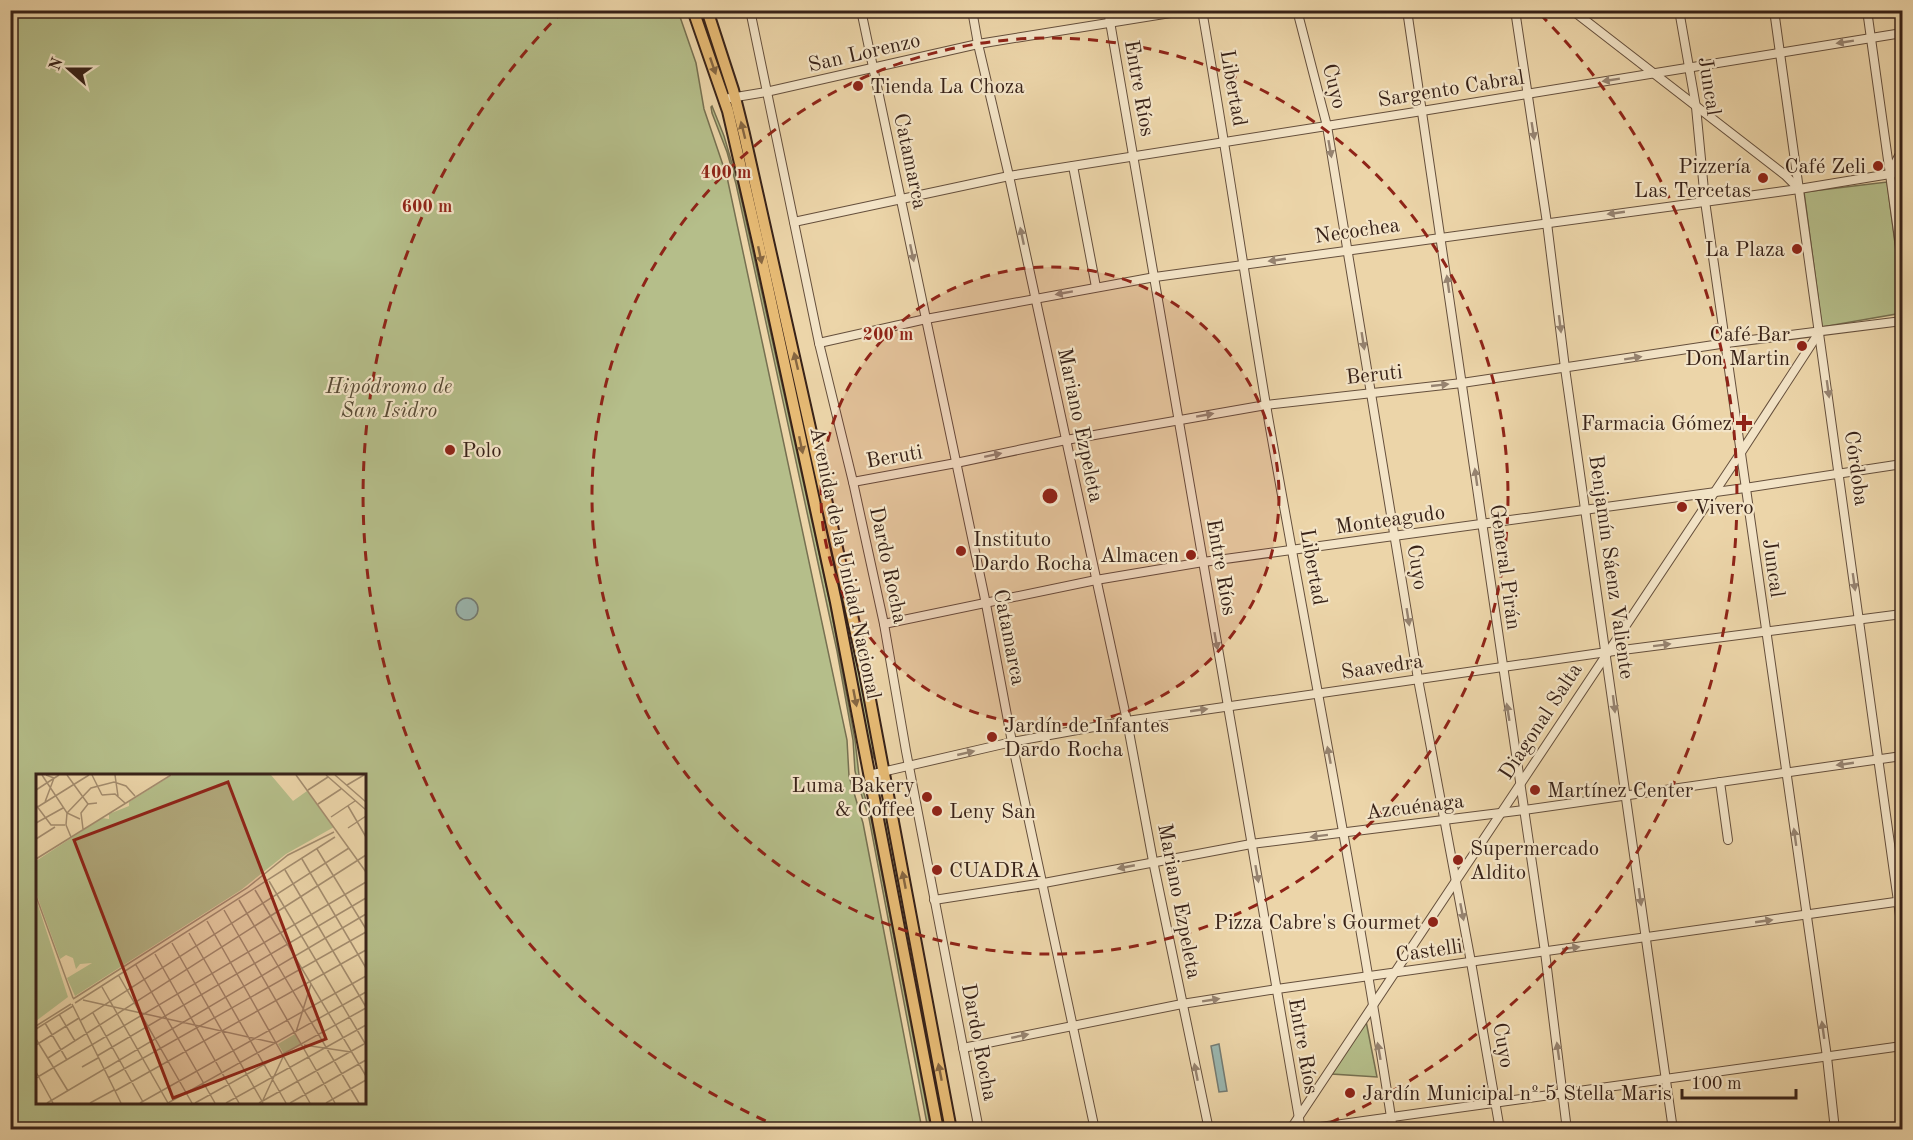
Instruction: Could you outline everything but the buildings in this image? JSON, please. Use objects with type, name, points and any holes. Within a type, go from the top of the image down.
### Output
[{"type":"main road","name":"Avenida de la Unidad Nacional","points":[[693,10],[729,98],[836,602],[938,1130]]},
{"type":"main road","name":"Avenida de la Unidad Nacional","points":[[707,10],[865,673],[951,1130]]},
{"type":"street","name":"Dardo Rocha","points":[[750,10],[819,343],[884,624],[979,1130]]},
{"type":"street","name":"Catamarca","points":[[861,10],[986,604],[1012,742],[1095,1130]]},
{"type":"street","name":"Mariano Ezpeleta","points":[[972,10],[1127,721],[1153,861],[1209,1130]]},
{"type":"street","name":"Entre Ríos","points":[[1108,10],[1300,1129]]},
{"type":"street","name":"San Lorenzo","points":[[729,98],[766,92],[978,44],[1189,10]]},
{"type":"street","name":"Libertad","points":[[1202,10],[1266,405],[1344,833],[1393,1130]]},
{"type":"street","name":"Cuyo","points":[[1297,10],[1326,126],[1418,679],[1500,1130]]},
{"type":"street","name":"General Pirán","points":[[1407,10],[1545,952],[1567,1130]]},
{"type":"street","name":"Benjamín Sáenz Valiente","points":[[1515,10],[1547,222],[1565,368],[1673,1130]]},
{"type":"street","points":[[1572,10],[1785,175],[1799,189]]},
{"type":"street","name":"Juncal","points":[[1679,10],[1696,107],[1706,201],[1727,343],[1740,454],[1827,1057],[1835,1130]]},
{"type":"street","name":"Córdoba","points":[[1774,10],[1900,901],[1902,930]]},
{"type":"street","points":[[1867,10],[1902,260]]},
{"type":"street","name":"Sargento Cabral","points":[[794,222],[1009,176],[1902,33]]},
{"type":"street","points":[[1890,173],[1902,150]]},
{"type":"street","points":[[1073,166],[1096,287]]},
{"type":"street","name":"Necochea","points":[[819,343],[926,319],[1155,277],[1799,189],[1902,172]]},
{"type":"street","name":"Beruti","points":[[853,482],[1066,440],[1266,405],[1462,383],[1727,343],[1902,321]]},
{"type":"street","name":"Diagonal Salta","points":[[1290,1130],[1820,331]]},
{"type":"street","name":"Monteagudo","points":[[884,624],[1096,580],[1203,562],[1745,488],[1902,464]]},
{"type":"street","name":"Saavedra","points":[[870,776],[1012,742],[1127,721],[1607,652],[1902,614]]},
{"type":"street","name":"Azcuénaga","points":[[934,900],[1044,883],[1251,844],[1499,814],[1902,756]]},
{"type":"street","points":[[1720,782],[1728,840]]},
{"type":"street","name":"Castelli","points":[[963,1048],[1182,1004],[1277,989],[1900,901]]},
{"type":"street","points":[[1300,1129],[1902,1046]]},
{"type":"green space","name":"Hipódromo de San Isidro","points":[[10,11],[678,11],[696,63],[704,109],[727,177],[847,740],[849,776],[863,823],[922,1129],[11,1129]]},
{"type":"green space","points":[[712,106],[724,136],[738,184],[829,599],[855,740],[859,775],[856,775],[855,771],[853,740],[837,651],[736,184],[712,113]]},
{"type":"green space","points":[[732,113],[844,595],[876,757],[874,758],[866,733]]},
{"type":"green space","points":[[1887,182],[1902,297],[1902,313],[1822,327],[1804,192]]},
{"type":"green space","points":[[861,783],[871,818],[931,1129],[928,1129],[869,818],[858,784]]},
{"type":"green space","points":[[879,798],[888,819],[947,1129],[941,1129]]},
{"type":"green space","points":[[1366,1021],[1377,1077],[1332,1074]]},
{"type":"water","points":[[467,598],[475,601],[478,609],[475,617],[467,620],[459,617],[456,609],[459,601]]},
{"type":"water","points":[[1219,1044],[1227,1091],[1219,1092],[1211,1046]]},
{"type":"place","name":"Tienda La Choza","points":[[858,86]]},
{"type":"place","name":"Café Zeli","points":[[1878,166]]},
{"type":"place","name":"Pizzería Las Tercetas","points":[[1763,178]]},
{"type":"place","name":"La Plaza","points":[[1797,249]]},
{"type":"place","name":"Café Bar Don Martin","points":[[1802,346]]},
{"type":"place","name":"Farmacia Gómez","points":[[1744,423]]},
{"type":"place","name":"Polo","points":[[450,450]]},
{"type":"place","name":"Vivero","points":[[1682,507]]},
{"type":"place","name":"Instituto Dardo Rocha","points":[[961,551]]},
{"type":"place","name":"Almacen","points":[[1191,555]]},
{"type":"place","name":"Jardín de Infantes Dardo Rocha","points":[[992,737]]},
{"type":"place","name":"Martínez Center","points":[[1535,790]]},
{"type":"place","name":"Luma Bakery & Coffee","points":[[927,797]]},
{"type":"place","name":"Leny San","points":[[937,811]]},
{"type":"place","name":"Supermercado Aldito","points":[[1458,860]]},
{"type":"place","name":"CUADRA","points":[[937,870]]},
{"type":"place","name":"Pizza Cabre's Gourmet","points":[[1433,922]]},
{"type":"place","name":"Jardín Municipal nº 5 Stella Maris","points":[[1350,1093]]}]
